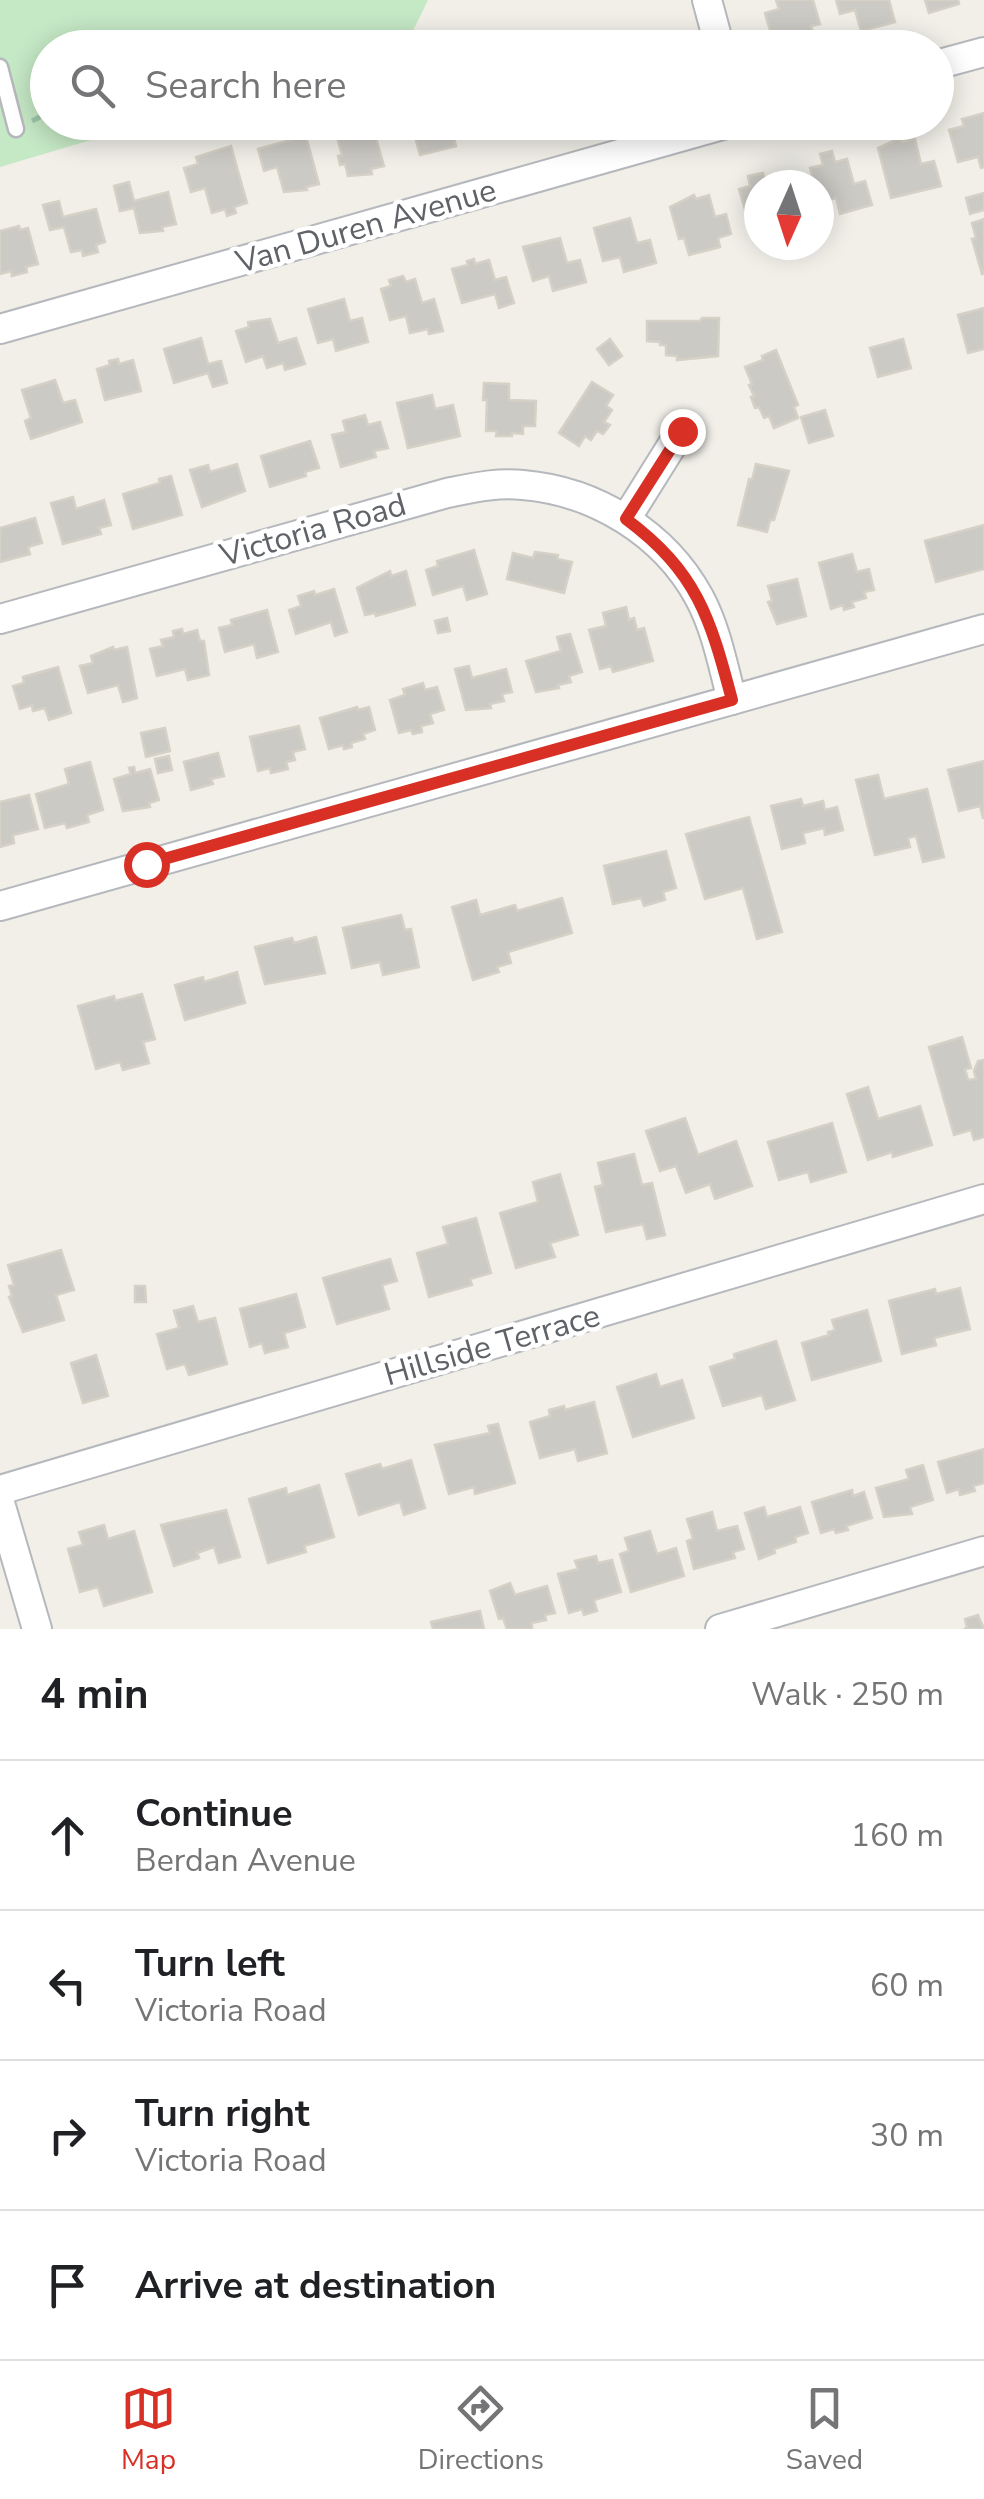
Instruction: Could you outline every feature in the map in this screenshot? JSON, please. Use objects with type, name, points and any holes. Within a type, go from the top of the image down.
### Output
[{"type":"street","points":[[707,0],[715,30]]},
{"type":"street","points":[[954,60],[984,52]]},
{"type":"street","name":"Van Duren Avenue","points":[[0,329],[669,140]]},
{"type":"street","points":[[626,519],[682,431]]},
{"type":"street","name":"Victoria Road","points":[[0,618],[446,493],[484,485],[523,484],[589,501],[626,519],[655,541],[700,598],[732,700]]},
{"type":"street","points":[[0,906],[984,628]]},
{"type":"street","name":"Hillside Terrace","points":[[0,1490],[984,1199]]},
{"type":"street","points":[[0,1504],[7,1551],[37,1629]]},
{"type":"street","points":[[720,1629],[984,1551]]},
{"type":"lane","points":[[0,68],[16,129]]},
{"type":"green space","points":[[0,0],[428,0],[413,30],[30,30],[30,140],[91,140],[0,167]]},
{"type":"building","points":[[776,0],[813,0],[820,24],[811,26],[812,30],[770,30],[765,13],[779,9]]},
{"type":"building","points":[[836,0],[889,0],[895,22],[861,30],[855,10],[840,14]]},
{"type":"building","points":[[925,0],[958,0],[959,4],[929,13]]},
{"type":"building","points":[[984,113],[984,167],[981,168],[978,157],[958,162],[952,140],[954,129],[964,126],[962,119]]},
{"type":"building","points":[[307,140],[319,184],[306,187],[307,190],[284,192],[277,167],[264,171],[258,149]]},
{"type":"building","points":[[338,140],[377,140],[384,166],[371,169],[372,174],[348,176],[345,164],[340,165],[338,156],[342,155]]},
{"type":"building","points":[[416,140],[454,140],[456,146],[420,155]]},
{"type":"building","points":[[896,140],[915,140],[921,164],[934,161],[941,186],[891,198],[878,148]]},
{"type":"building","points":[[231,146],[247,203],[234,207],[236,213],[227,216],[225,209],[212,213],[205,188],[191,192],[184,168],[198,164],[196,157]]},
{"type":"building","points":[[832,151],[835,162],[847,159],[854,184],[865,181],[872,205],[840,214],[834,198],[834,170],[811,170],[823,165],[820,154]]},
{"type":"building","points":[[129,182],[134,201],[168,192],[176,224],[162,227],[163,231],[140,233],[134,208],[120,211],[114,186]]},
{"type":"building","points":[[984,193],[984,210],[970,214],[966,198]]},
{"type":"building","points":[[694,195],[696,199],[709,195],[715,217],[726,214],[731,234],[718,238],[720,247],[689,255],[684,238],[679,239],[670,207]]},
{"type":"building","points":[[59,201],[63,217],[96,209],[105,242],[96,245],[98,252],[83,256],[82,250],[71,252],[64,227],[50,230],[43,205]]},
{"type":"building","points":[[630,218],[637,243],[650,240],[656,263],[624,272],[620,257],[603,261],[594,228]]},
{"type":"building","points":[[984,219],[982,274],[972,239],[976,238],[972,223]]},
{"type":"building","points":[[19,226],[20,230],[28,228],[38,264],[12,276],[11,271],[0,274],[0,231]]},
{"type":"building","points":[[560,238],[567,263],[580,260],[586,282],[553,291],[549,276],[533,281],[523,247]]},
{"type":"building","points":[[474,259],[475,264],[489,260],[495,280],[506,277],[514,303],[499,308],[495,294],[462,303],[452,269]]},
{"type":"building","points":[[403,276],[406,282],[415,279],[422,303],[434,299],[443,331],[410,333],[406,316],[390,320],[381,289],[391,286],[389,280]]},
{"type":"building","points":[[344,299],[350,321],[362,318],[368,342],[336,351],[333,339],[318,343],[308,309]]},
{"type":"building","points":[[984,308],[984,349],[968,353],[958,315]]},
{"type":"building","points":[[719,318],[718,356],[677,360],[677,356],[666,355],[666,345],[647,341],[647,321]]},
{"type":"building","points":[[270,319],[278,343],[296,338],[305,364],[285,370],[283,363],[267,368],[263,356],[246,362],[236,331],[249,327],[248,322]]},
{"type":"building","points":[[201,338],[208,364],[221,361],[227,383],[213,387],[208,373],[174,383],[164,349]]},
{"type":"building","points":[[610,339],[622,356],[609,365],[597,349]]},
{"type":"building","points":[[903,339],[911,368],[878,377],[870,348]]},
{"type":"building","points":[[776,350],[798,405],[794,407],[798,418],[774,428],[769,416],[764,418],[759,407],[755,408],[745,367]]},
{"type":"building","points":[[118,359],[119,364],[133,360],[141,391],[105,400],[97,369]]},
{"type":"building","points":[[55,380],[63,403],[75,400],[82,422],[31,439],[25,421],[31,418],[22,390]]},
{"type":"building","points":[[592,382],[613,395],[606,406],[612,410],[604,422],[610,425],[603,434],[597,431],[591,440],[585,436],[579,446],[559,433]]},
{"type":"building","points":[[484,383],[509,384],[509,400],[536,401],[535,426],[523,426],[523,434],[512,436],[496,436],[497,431],[486,431]]},
{"type":"building","points":[[432,395],[435,409],[453,405],[460,436],[408,448],[397,403]]},
{"type":"building","points":[[825,410],[833,436],[809,443],[801,417]]},
{"type":"building","points":[[365,415],[368,425],[380,422],[388,448],[374,451],[376,457],[341,467],[332,435],[346,432],[343,421]]},
{"type":"building","points":[[310,441],[319,468],[270,487],[261,456]]},
{"type":"building","points":[[237,464],[245,491],[202,507],[190,470],[208,465],[210,472]]},
{"type":"building","points":[[756,464],[789,471],[767,532],[738,525]]},
{"type":"building","points":[[171,476],[182,515],[133,529],[123,494]]},
{"type":"building","points":[[73,497],[76,509],[104,500],[111,525],[99,528],[101,534],[63,544],[51,503]]},
{"type":"building","points":[[35,518],[42,543],[28,547],[30,554],[0,562],[0,528]]},
{"type":"building","points":[[984,525],[984,569],[936,582],[925,541]]},
{"type":"building","points":[[474,550],[487,594],[467,600],[463,586],[433,595],[426,570],[438,566],[437,561]]},
{"type":"building","points":[[535,552],[558,555],[557,559],[572,562],[564,593],[507,579],[513,553],[533,558]]},
{"type":"building","points":[[852,554],[857,572],[869,569],[874,590],[864,592],[866,598],[852,602],[854,607],[831,609],[819,563]]},
{"type":"building","points":[[390,571],[391,576],[406,571],[415,605],[376,616],[365,615],[357,588]]},
{"type":"building","points":[[797,579],[806,616],[777,624],[768,602],[772,601],[768,586]]},
{"type":"building","points":[[334,589],[347,632],[335,636],[331,622],[296,634],[289,610],[301,606],[298,596]]},
{"type":"building","points":[[626,607],[637,630],[644,628],[653,661],[613,672],[611,666],[600,669],[589,630],[606,626],[603,613]]},
{"type":"building","points":[[267,610],[278,652],[257,658],[254,644],[225,652],[219,628],[232,625],[231,620]]},
{"type":"building","points":[[447,618],[450,631],[438,633],[435,621]]},
{"type":"building","points":[[182,629],[183,634],[197,630],[200,641],[204,641],[209,675],[188,680],[185,669],[157,676],[150,649],[163,646],[161,640],[174,637],[173,631]]},
{"type":"building","points":[[570,634],[582,672],[569,676],[571,682],[558,685],[559,688],[536,692],[526,661],[561,651],[557,637]]},
{"type":"building","points":[[113,647],[127,647],[137,698],[123,702],[118,685],[88,693],[80,666],[93,663],[91,656]]},
{"type":"building","points":[[469,666],[472,678],[506,669],[512,692],[502,694],[504,701],[490,704],[491,708],[466,710],[455,669]]},
{"type":"building","points":[[58,667],[71,713],[49,720],[45,708],[33,711],[32,705],[20,709],[13,686],[24,683],[23,677]]},
{"type":"building","points":[[423,683],[425,690],[437,687],[444,710],[430,714],[433,723],[421,726],[422,732],[399,733],[390,700],[405,695],[403,689]]},
{"type":"building","points":[[369,707],[375,730],[363,734],[365,739],[351,743],[352,747],[329,749],[320,718]]},
{"type":"building","points":[[299,726],[305,749],[293,752],[295,760],[286,762],[288,769],[258,771],[250,737]]},
{"type":"building","points":[[165,728],[170,751],[146,757],[141,733]]},
{"type":"building","points":[[218,753],[224,776],[211,779],[213,784],[191,790],[184,762]]},
{"type":"building","points":[[169,756],[172,770],[158,773],[155,759]]},
{"type":"building","points":[[984,761],[983,818],[980,806],[959,811],[948,770]]},
{"type":"building","points":[[90,762],[103,810],[87,815],[89,822],[45,828],[36,794],[69,784],[65,769]]},
{"type":"building","points":[[134,767],[135,773],[150,769],[159,800],[149,803],[150,807],[123,811],[114,779],[131,774],[129,768]]},
{"type":"building","points":[[878,775],[884,799],[927,789],[944,857],[923,862],[916,836],[908,838],[910,847],[875,855],[856,780]]},
{"type":"building","points":[[29,795],[38,829],[13,835],[14,843],[0,847],[0,802]]},
{"type":"building","points":[[801,799],[803,806],[823,801],[825,810],[837,807],[843,830],[825,835],[824,828],[803,833],[805,843],[782,849],[771,806]]},
{"type":"building","points":[[749,817],[782,932],[757,939],[743,888],[705,899],[686,834]]},
{"type":"building","points":[[666,851],[676,888],[663,892],[665,900],[644,906],[641,898],[613,904],[604,866]]},
{"type":"building","points":[[562,898],[572,933],[508,952],[511,963],[497,967],[499,972],[473,980],[452,907],[476,900],[480,915],[515,905],[517,911]]},
{"type":"building","points":[[401,915],[405,930],[411,929],[419,967],[383,975],[380,962],[352,968],[343,928]]},
{"type":"building","points":[[316,937],[325,973],[265,984],[255,947]]},
{"type":"building","points":[[237,972],[245,1003],[185,1020],[175,985],[203,977],[204,982]]},
{"type":"building","points":[[142,994],[155,1039],[143,1042],[149,1063],[123,1070],[120,1062],[96,1069],[78,1006],[114,996],[115,1001]]},
{"type":"building","points":[[962,1037],[971,1068],[965,1069],[968,1080],[976,1079],[978,1061],[984,1060],[984,1137],[974,1140],[971,1130],[954,1135],[929,1047]]},
{"type":"building","points":[[868,1087],[878,1119],[920,1106],[932,1145],[868,1160],[847,1094]]},
{"type":"building","points":[[685,1118],[698,1155],[736,1141],[752,1186],[715,1199],[710,1184],[686,1193],[676,1166],[660,1171],[646,1131]]},
{"type":"building","points":[[832,1123],[846,1172],[811,1182],[808,1172],[779,1180],[768,1142]]},
{"type":"building","points":[[634,1154],[642,1185],[652,1183],[665,1235],[647,1239],[643,1224],[606,1232],[595,1187],[603,1185],[598,1163]]},
{"type":"building","points":[[560,1174],[578,1235],[550,1243],[555,1257],[516,1268],[500,1213],[538,1202],[533,1182]]},
{"type":"building","points":[[476,1218],[491,1273],[470,1279],[472,1285],[429,1297],[417,1253],[448,1244],[443,1227]]},
{"type":"building","points":[[61,1250],[74,1290],[56,1295],[64,1320],[23,1332],[9,1297],[9,1286],[14,1285],[8,1265]]},
{"type":"building","points":[[390,1259],[397,1281],[382,1285],[389,1309],[337,1324],[323,1278]]},
{"type":"building","points":[[135,1286],[145,1286],[146,1302],[135,1302]]},
{"type":"building","points":[[960,1288],[970,1329],[934,1338],[936,1345],[902,1354],[889,1301],[935,1289],[936,1294]]},
{"type":"building","points":[[296,1294],[305,1327],[284,1333],[288,1347],[265,1353],[262,1343],[250,1347],[240,1309]]},
{"type":"building","points":[[193,1306],[198,1322],[215,1318],[227,1364],[189,1375],[185,1364],[167,1369],[157,1334],[179,1328],[174,1311]]},
{"type":"building","points":[[867,1310],[881,1361],[812,1380],[802,1343],[829,1335],[835,1330],[832,1320]]},
{"type":"building","points":[[776,1341],[795,1400],[766,1409],[762,1395],[723,1406],[710,1367],[735,1359],[734,1354]]},
{"type":"building","points":[[96,1355],[108,1396],[83,1403],[71,1363]]},
{"type":"building","points":[[656,1374],[660,1387],[682,1380],[694,1418],[633,1437],[617,1387]]},
{"type":"building","points":[[594,1402],[607,1453],[578,1461],[575,1449],[540,1458],[530,1422],[550,1416],[549,1410]]},
{"type":"building","points":[[498,1424],[515,1483],[475,1494],[474,1487],[449,1494],[435,1445],[490,1433],[488,1426]]},
{"type":"building","points":[[984,1449],[984,1483],[973,1486],[975,1491],[960,1495],[959,1489],[947,1493],[938,1462]]},
{"type":"building","points":[[411,1460],[425,1508],[404,1515],[400,1502],[359,1515],[346,1474]]},
{"type":"building","points":[[923,1465],[933,1500],[910,1507],[912,1514],[884,1517],[876,1488],[909,1479],[906,1470]]},
{"type":"building","points":[[319,1485],[334,1537],[304,1546],[306,1552],[268,1563],[249,1499],[286,1488],[287,1495]]},
{"type":"building","points":[[852,1490],[853,1496],[864,1492],[872,1518],[846,1526],[848,1530],[821,1533],[812,1502]]},
{"type":"building","points":[[764,1507],[767,1517],[800,1507],[808,1533],[759,1559],[745,1513]]},
{"type":"building","points":[[226,1510],[240,1557],[219,1563],[214,1547],[197,1553],[199,1558],[174,1566],[161,1525]]},
{"type":"building","points":[[712,1512],[717,1531],[737,1526],[744,1549],[733,1552],[735,1558],[694,1569],[687,1541],[693,1539],[687,1519]]},
{"type":"building","points":[[104,1525],[108,1539],[134,1531],[152,1592],[104,1606],[98,1587],[80,1592],[68,1549],[83,1545],[79,1532]]},
{"type":"building","points":[[650,1531],[657,1554],[676,1548],[684,1576],[631,1592],[620,1554],[629,1551],[625,1538]]},
{"type":"building","points":[[596,1556],[598,1563],[612,1560],[621,1592],[594,1600],[597,1611],[584,1615],[582,1609],[569,1613],[558,1574],[578,1569],[575,1561]]},
{"type":"building","points":[[510,1583],[515,1595],[547,1586],[555,1613],[532,1623],[532,1629],[507,1629],[503,1618],[499,1619],[490,1591]]},
{"type":"building","points":[[480,1611],[484,1629],[433,1629],[431,1622]]},
{"type":"building","points":[[978,1615],[984,1629],[964,1629],[965,1619]]},
{"type":"route","points":[[146,864],[732,700],[700,598],[655,541],[626,519],[682,431]]}]
